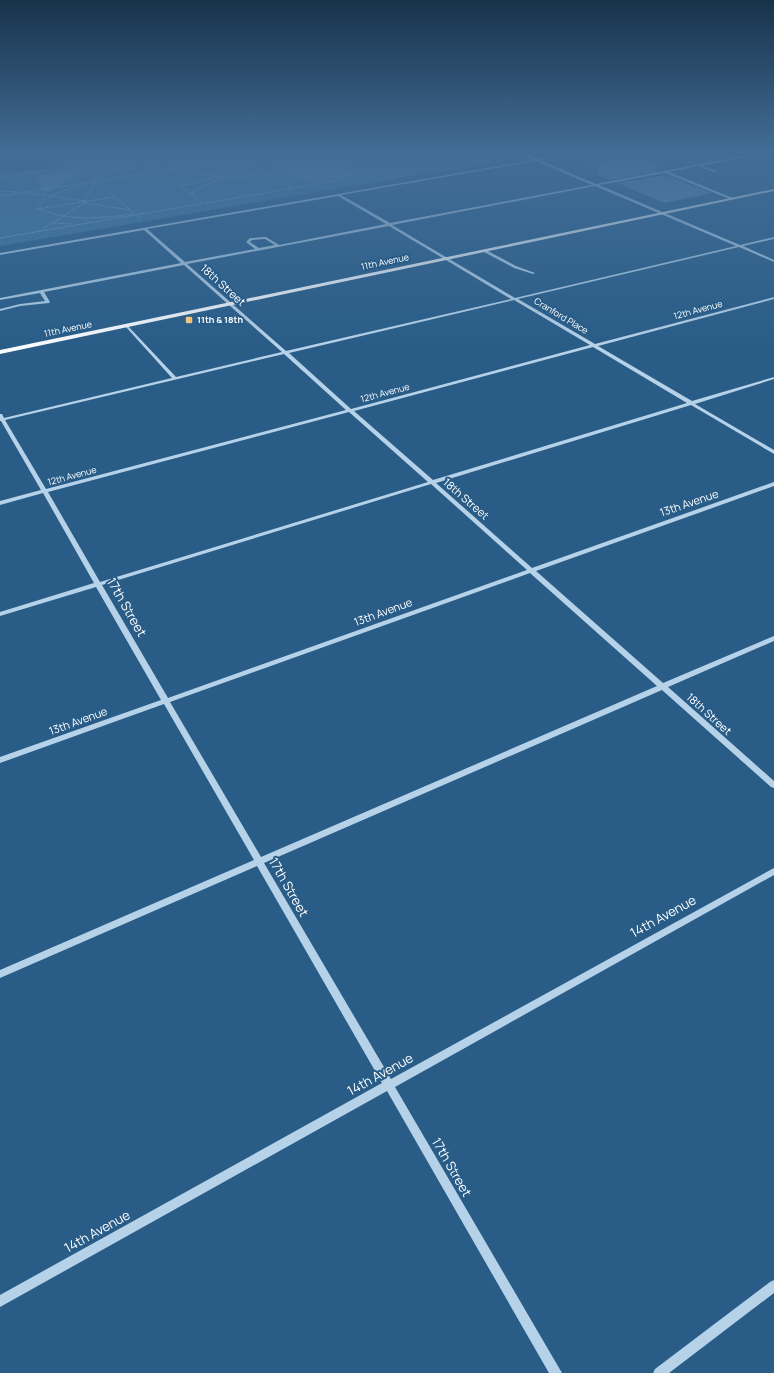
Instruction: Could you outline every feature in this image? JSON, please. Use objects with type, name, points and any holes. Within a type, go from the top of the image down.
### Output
[{"type":"main road","name":"11th Avenue","points":[[0,352],[652,216]]},
{"type":"street","points":[[0,254],[219,216]]},
{"type":"street","name":"Cranford Place","points":[[375,216],[774,452]]},
{"type":"street","points":[[0,299],[436,216]]},
{"type":"street","points":[[667,216],[774,261]]},
{"type":"street","name":"18th Street","points":[[145,229],[774,785]]},
{"type":"street","points":[[259,250],[248,242],[250,239],[266,238],[280,246]]},
{"type":"street","points":[[1,418],[176,379],[774,238]]},
{"type":"street","points":[[485,251],[515,267],[533,273]]},
{"type":"street","points":[[0,310],[20,304],[48,302],[40,291]]},
{"type":"street","name":"12th Avenue","points":[[0,503],[774,298]]},
{"type":"street","points":[[127,326],[176,379]]},
{"type":"street","points":[[0,614],[774,378]]},
{"type":"street","name":"17th Street","points":[[1,418],[45,491],[165,701],[556,1373]]},
{"type":"street","name":"13th Avenue","points":[[0,760],[531,569],[774,484]]},
{"type":"street","points":[[0,974],[774,638]]},
{"type":"street","name":"14th Avenue","points":[[0,1301],[774,871]]},
{"type":"street","points":[[659,1373],[774,1286]]},
{"type":"path","points":[[34,235],[65,216]]},
{"type":"path","points":[[68,216],[112,216]]},
{"type":"path","points":[[0,238],[125,216]]},
{"type":"path","points":[[138,216],[144,222]]},
{"type":"path","points":[[54,222],[89,226]]},
{"type":"shaded area","points":[[0,216],[176,216],[0,246]]},
{"type":"place","name":"11th & 18th","points":[[189,320]]}]
